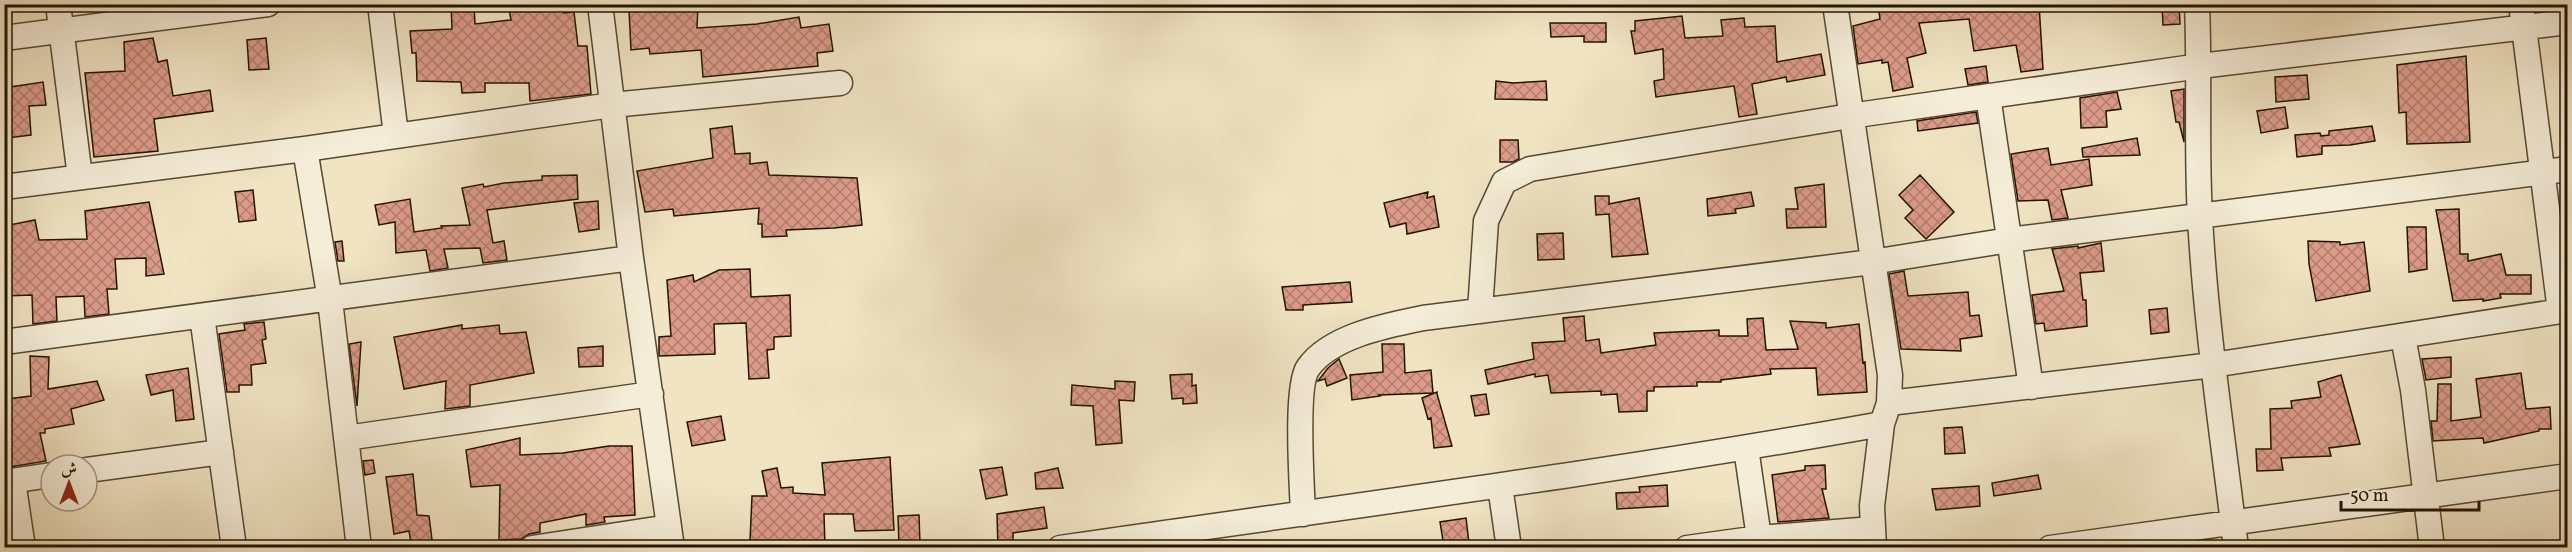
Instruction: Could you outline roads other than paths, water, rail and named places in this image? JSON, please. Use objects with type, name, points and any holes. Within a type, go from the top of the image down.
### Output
[{"type":"street","points":[[58,4],[80,177]]},
{"type":"street","points":[[4,38],[268,4]]},
{"type":"street","points":[[380,4],[396,135]]},
{"type":"street","points":[[532,548],[670,537],[631,258],[600,4]]},
{"type":"street","points":[[1687,548],[1759,538],[1873,538],[1872,506],[1890,375],[1835,4]]},
{"type":"street","points":[[2197,4],[2200,66],[2200,217],[2213,365],[2236,548]]},
{"type":"street","points":[[1480,311],[1486,221],[1504,182],[1530,169],[1850,116],[2200,66],[2522,16],[2568,22]]},
{"type":"street","points":[[1060,548],[1161,540],[1303,514],[1746,448],[1885,414],[2031,387],[2213,365],[2564,311],[2542,173],[2522,16]]},
{"type":"street","points":[[4,187],[305,149],[612,105],[840,83]]},
{"type":"street","points":[[1988,96],[2031,387]]},
{"type":"street","points":[[305,149],[330,300],[359,548]]},
{"type":"street","points":[[1303,514],[1300,427],[1306,369],[1321,354],[1378,327],[1480,311],[1872,262],[2009,240],[2568,169]]},
{"type":"street","points":[[4,342],[631,258]]},
{"type":"street","points":[[202,316],[234,548]]},
{"type":"street","points":[[2403,337],[2413,390],[2432,548]]},
{"type":"street","points":[[346,438],[651,394]]},
{"type":"street","points":[[1746,448],[1759,538]]},
{"type":"street","points":[[99,468],[221,452]]},
{"type":"street","points":[[2050,548],[2233,520],[2568,476]]},
{"type":"street","points":[[23,548],[9,481],[39,477]]},
{"type":"street","points":[[1500,486],[1509,548]]}]
